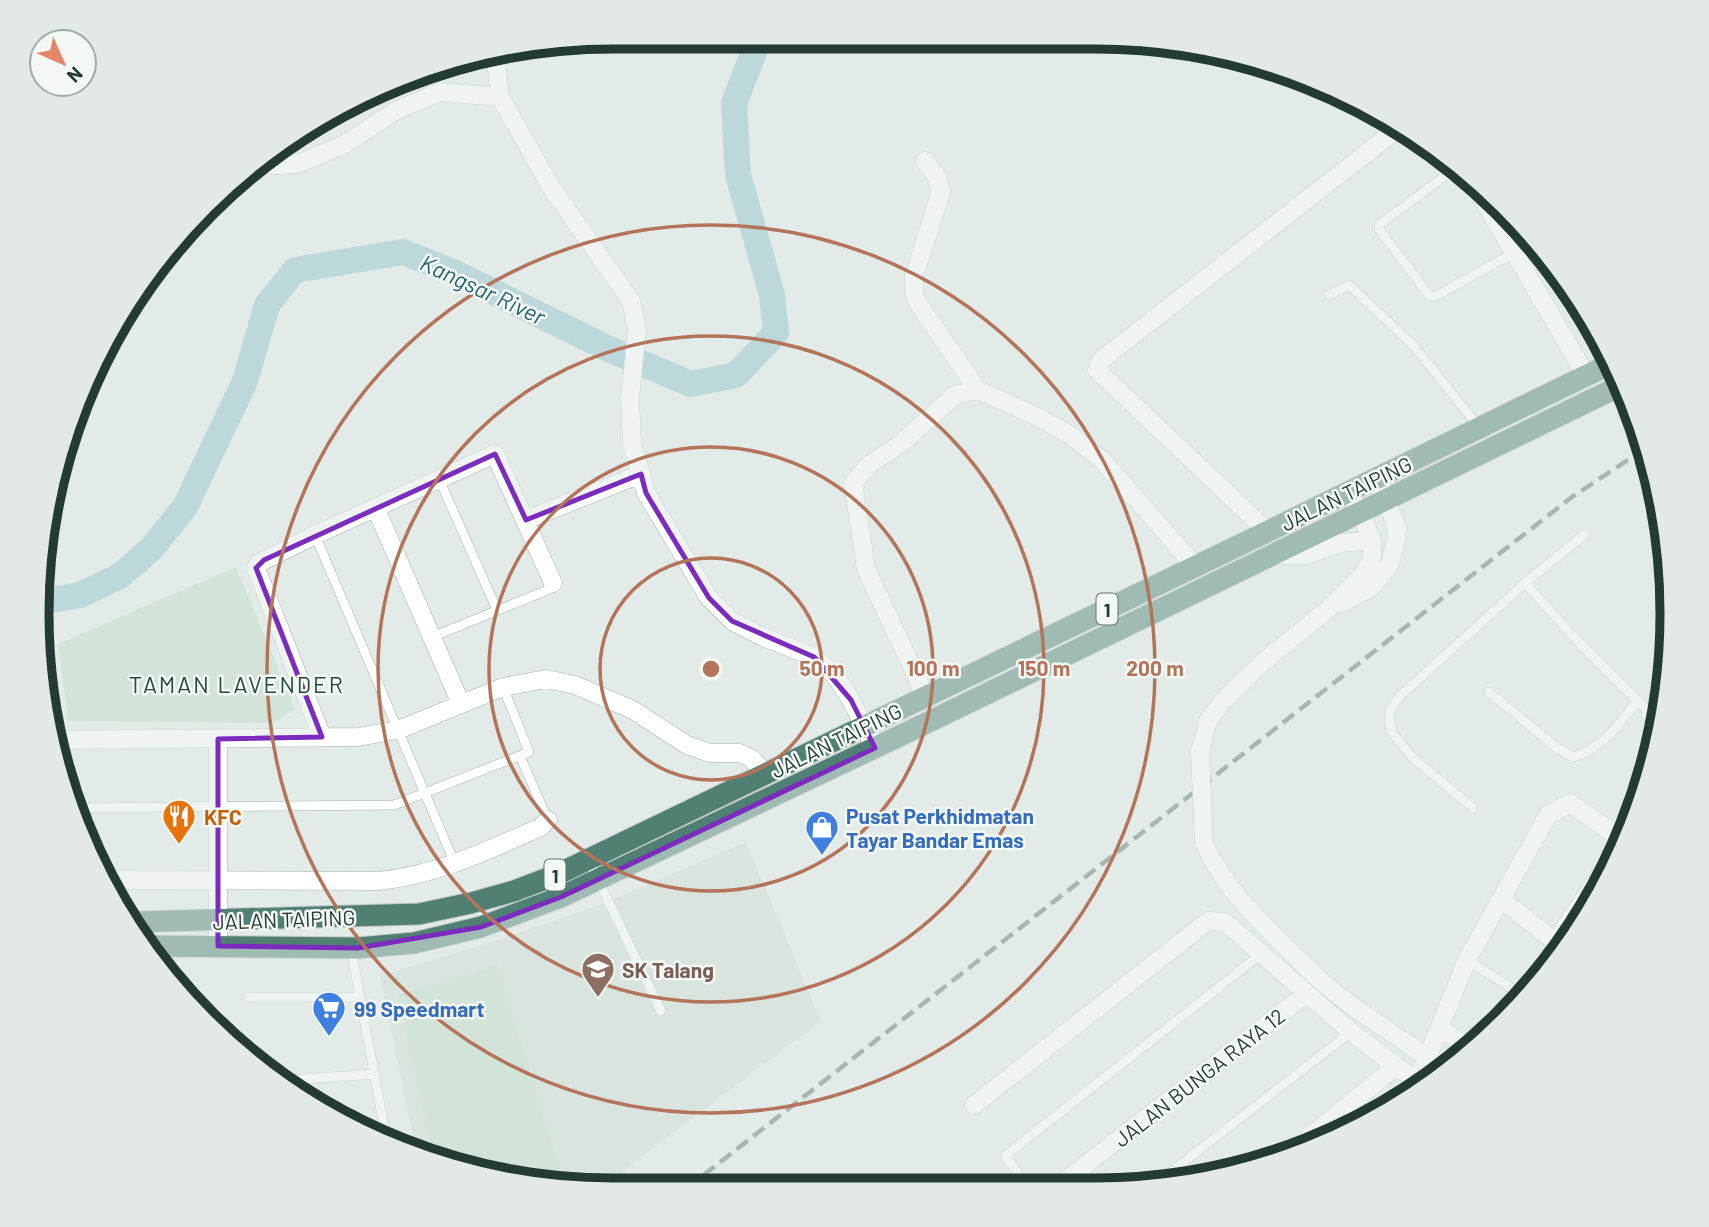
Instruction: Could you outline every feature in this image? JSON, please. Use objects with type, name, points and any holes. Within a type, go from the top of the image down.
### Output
[{"type":"highway","name":"JALAN TAIPING","points":[[141,922],[419,914],[514,891],[588,859],[865,727],[1603,367]]},
{"type":"highway","name":"JALAN TAIPING","points":[[158,946],[351,948],[414,943],[481,927],[561,897],[875,748],[1613,389]]},
{"type":"street","points":[[496,62],[500,97],[551,187],[631,300],[637,330],[630,398],[632,444],[646,493],[709,598],[732,621],[814,657],[835,676],[875,748]]},
{"type":"street","points":[[271,165],[298,164],[345,144],[397,110],[440,92],[500,97]]},
{"type":"street","points":[[1268,532],[1097,370],[1100,361],[1392,133]]},
{"type":"street","points":[[925,161],[937,177],[942,192],[914,276],[917,302],[978,390],[1038,417],[1070,435],[1102,460],[1195,566]]},
{"type":"street","points":[[1487,207],[1586,375]]},
{"type":"street","points":[[926,697],[866,569],[853,483],[870,464],[899,444],[955,395],[978,390]]},
{"type":"street","points":[[322,737],[256,568],[264,560],[495,454],[553,583]]},
{"type":"street","points":[[526,520],[641,474]]},
{"type":"street","points":[[1327,610],[1370,588],[1389,566],[1397,528],[1376,478]]},
{"type":"street","points":[[1350,491],[1371,540],[1372,557],[1365,572],[1327,610],[1239,683],[1208,721],[1200,752],[1204,843],[1215,868],[1235,894],[1313,973],[1374,1021],[1436,1063]]},
{"type":"street","points":[[376,509],[461,704]]},
{"type":"street","points":[[1272,555],[1307,555],[1341,543],[1371,540]]},
{"type":"street","points":[[64,740],[358,737],[398,730],[503,687],[546,679],[575,685],[633,710],[687,745],[710,754],[739,753],[751,758],[766,774]]},
{"type":"street","points":[[218,739],[218,946]]},
{"type":"street","points":[[1422,1073],[1467,960],[1548,815],[1570,803],[1615,834]]},
{"type":"street","points":[[116,880],[379,880],[411,877],[455,864],[541,827],[548,820]]},
{"type":"street","points":[[1502,900],[1554,942]]},
{"type":"street","points":[[974,1105],[1208,921],[1225,922],[1351,1032],[1413,1080]]},
{"type":"street","name":"JALAN BUNGA RAYA 12","points":[[1068,1178],[1306,994]]},
{"type":"street","points":[[1441,1029],[1462,1043]]},
{"type":"street","points":[[1310,1136],[1396,1066]]},
{"type":"lane","points":[[1448,173],[1379,225],[1379,229],[1429,295],[1434,297],[1514,253]]},
{"type":"lane","points":[[1329,295],[1349,285],[1413,345],[1479,428]]},
{"type":"lane","points":[[440,481],[497,610]]},
{"type":"lane","points":[[1473,808],[1412,757],[1391,731],[1389,712],[1400,696],[1525,583],[1585,534]]},
{"type":"lane","points":[[316,535],[455,864]]},
{"type":"lane","points":[[432,637],[550,589],[553,583]]},
{"type":"lane","points":[[1525,583],[1575,638],[1651,713]]},
{"type":"lane","points":[[84,808],[394,805],[529,752],[503,687]]},
{"type":"lane","points":[[1489,692],[1557,748],[1573,757],[1586,753],[1607,738],[1637,701]]},
{"type":"lane","points":[[520,756],[548,820]]},
{"type":"lane","points":[[588,859],[661,1011]]},
{"type":"lane","points":[[1569,921],[1595,876]]},
{"type":"lane","points":[[351,948],[385,1129]]},
{"type":"lane","points":[[1021,1178],[1005,1156],[1261,954]]},
{"type":"lane","points":[[1467,960],[1516,991]]},
{"type":"lane","points":[[249,997],[360,997]]},
{"type":"lane","points":[[1170,1173],[1351,1032]]},
{"type":"lane","points":[[295,1079],[375,1074]]},
{"type":"highlighted area","points":[[495,454],[526,520],[641,474],[646,493],[709,598],[732,621],[814,657],[851,700],[875,748],[561,897],[481,927],[358,948],[218,946],[218,739],[322,737],[256,568],[264,560]]},
{"type":"shaded area","name":"SK Talang","points":[[746,842],[821,1021],[614,1178],[577,1177],[503,1167],[467,1159],[414,1141],[380,976],[507,937],[607,902]]},
{"type":"green space","points":[[236,567],[295,709],[274,723],[68,721],[58,644]]},
{"type":"green space","points":[[497,965],[561,1175],[503,1167],[432,1148],[398,995]]},
{"type":"waterway","name":"Kangsar River","points":[[49,601],[80,595],[120,576],[151,549],[185,507],[245,381],[267,305],[295,270],[403,252],[453,272],[613,351],[691,384],[736,375],[776,333],[772,295],[738,175],[734,103],[755,49]]},
{"type":"railway","points":[[700,1178],[1572,497],[1637,454]]},
{"type":"place","name":"KFC","points":[[179,846]]},
{"type":"place","name":"Pusat Perkhidmatan Tayar Bandar Emas","points":[[822,857]]},
{"type":"place","name":"SK Talang","points":[[598,999]]},
{"type":"place","name":"99 Speedmart","points":[[329,1038]]},
{"type":"district","name":"TAMAN LAVENDER","points":[[237,684]]}]
